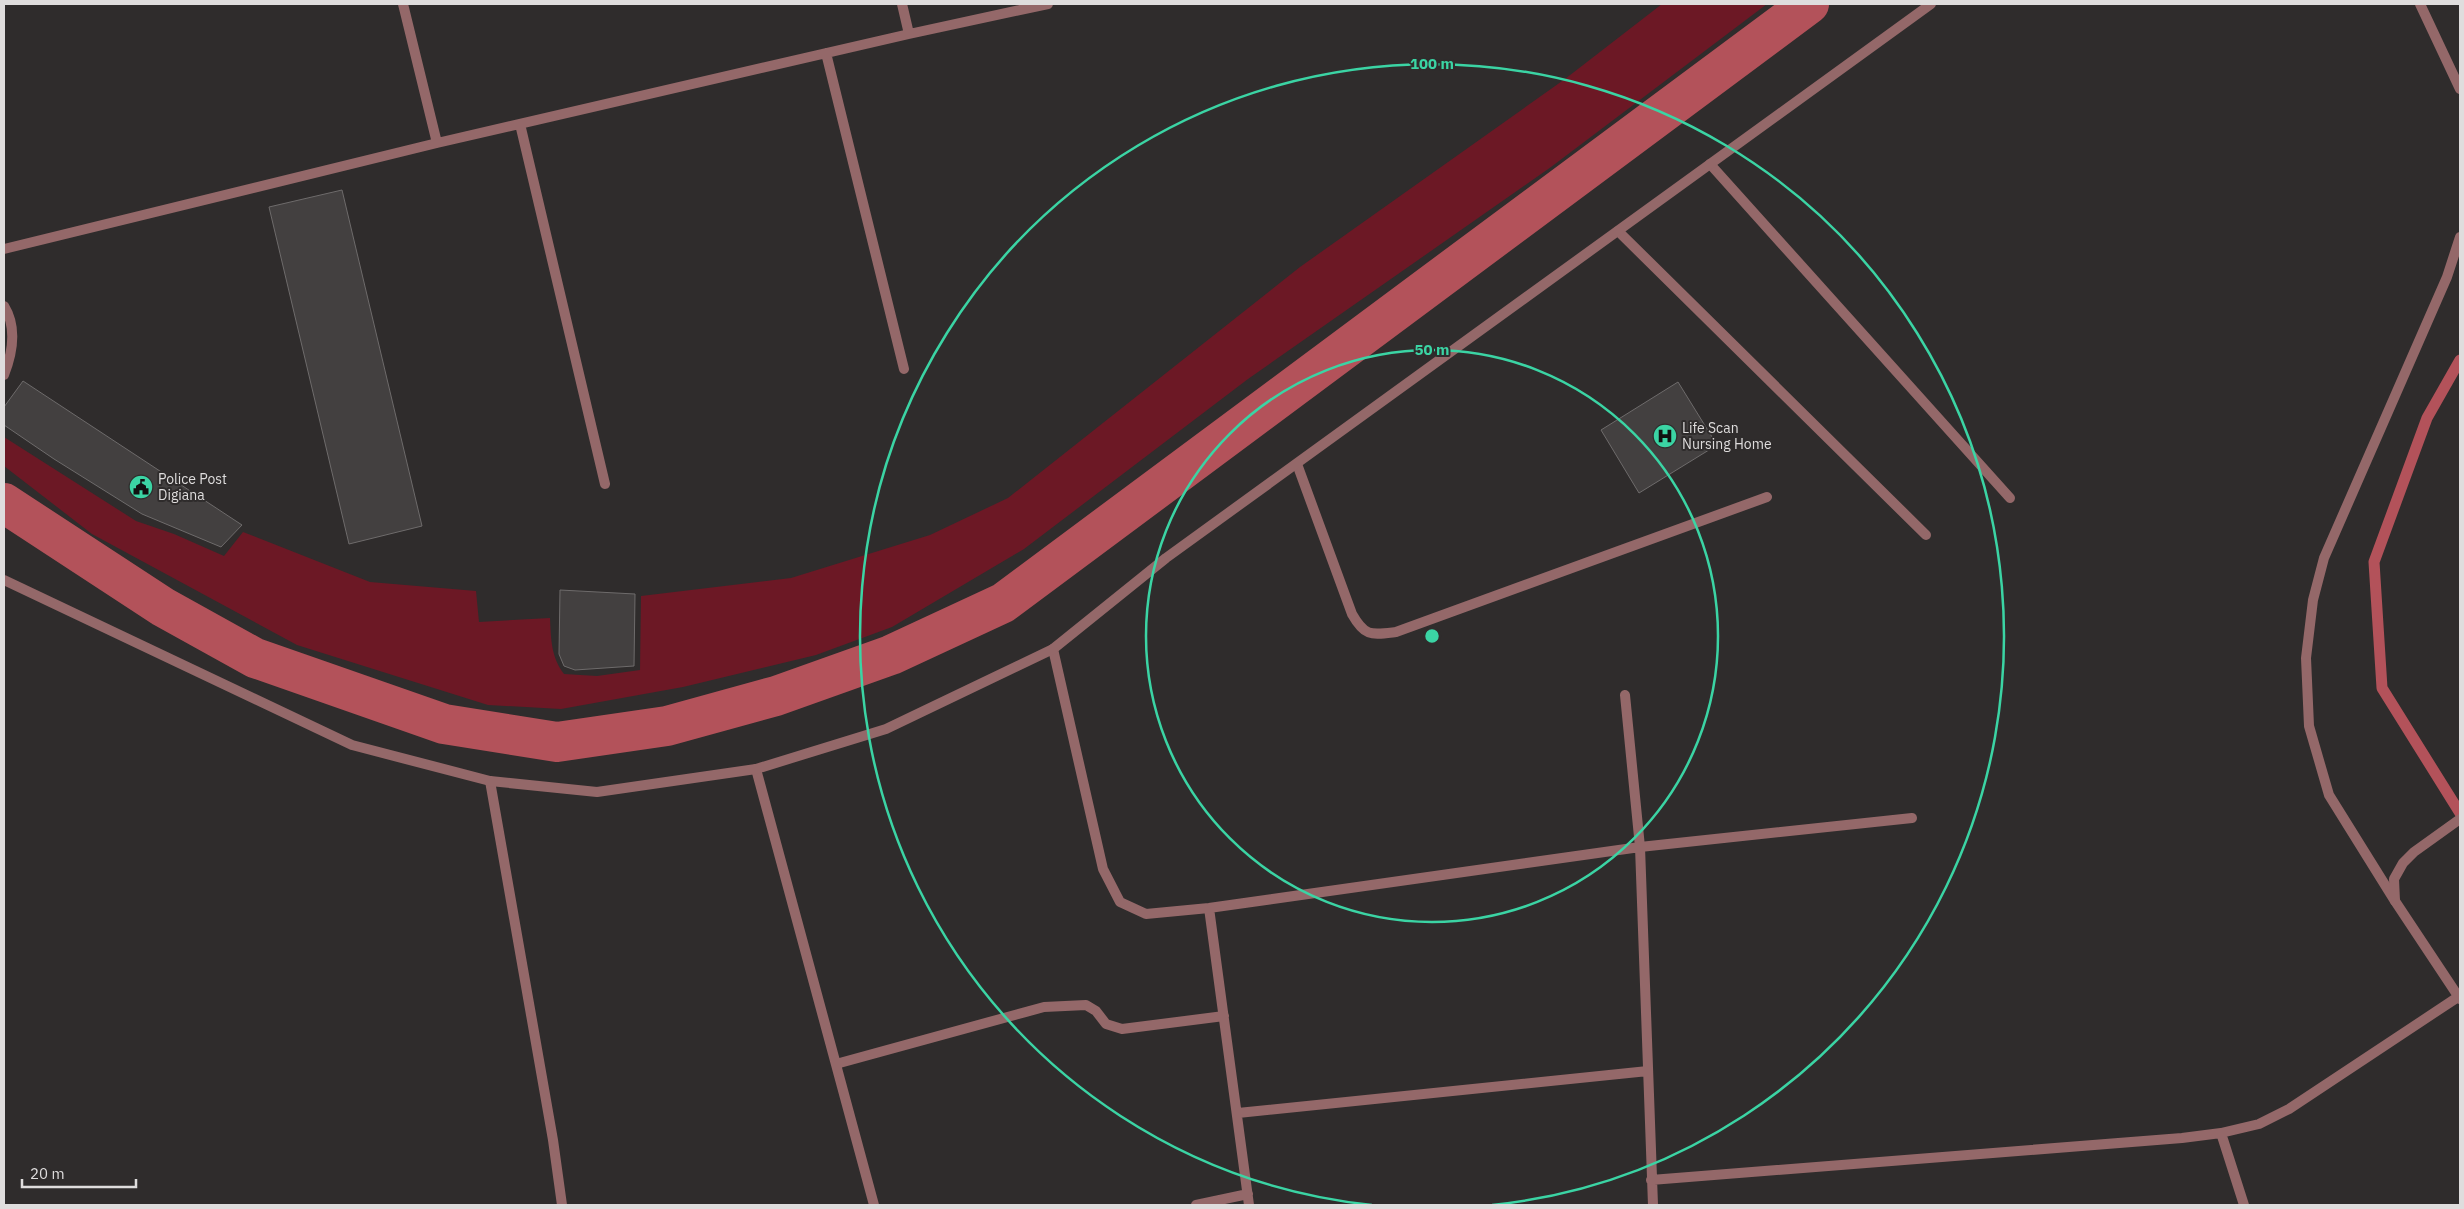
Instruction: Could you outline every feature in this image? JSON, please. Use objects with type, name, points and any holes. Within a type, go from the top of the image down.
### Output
[{"type":"street","points":[[403,4],[437,143]]},
{"type":"street","points":[[902,4],[908,34]]},
{"type":"street","points":[[4,249],[437,143],[908,34],[1048,4]]},
{"type":"street","points":[[4,580],[352,745],[490,782],[597,792],[756,770],[886,729],[1053,649],[1166,558],[1931,4]]},
{"type":"street","points":[[2420,4],[2459,83],[2460,89]]},
{"type":"street","points":[[826,53],[904,369]]},
{"type":"street","points":[[520,124],[605,484]]},
{"type":"street","points":[[1710,164],[2010,498]]},
{"type":"street","points":[[1618,231],[1926,535]]},
{"type":"street","points":[[1651,1180],[2220,1133],[2259,1124],[2289,1109],[2459,998],[2329,795],[2310,726],[2306,658],[2313,600],[2324,558],[2447,277],[2460,237]]},
{"type":"street","points":[[4,306],[11,318],[12,345],[4,375]]},
{"type":"street","points":[[1297,464],[1352,614],[1360,628],[1374,634],[1396,632],[1767,497]]},
{"type":"street","points":[[1053,649],[1103,869],[1120,902],[1146,914],[1209,908],[1640,847],[1912,818]]},
{"type":"street","points":[[1625,695],[1640,847],[1653,1205]]},
{"type":"street","points":[[756,770],[874,1205]]},
{"type":"street","points":[[490,782],[553,1140],[562,1205]]},
{"type":"street","points":[[2395,900],[2394,878],[2403,863],[2414,852],[2460,819]]},
{"type":"street","points":[[1209,908],[1238,1112],[1249,1205]]},
{"type":"street","points":[[836,1064],[1044,1007],[1086,1005],[1096,1011],[1106,1024],[1122,1029],[1224,1016]]},
{"type":"street","points":[[1238,1112],[1648,1071]]},
{"type":"street","points":[[2220,1133],[2244,1205]]},
{"type":"street","points":[[1196,1205],[1248,1194]]},
{"type":"shaded area","points":[[1662,4],[1767,4],[1551,167],[1248,379],[1024,549],[892,627],[816,655],[683,687],[561,709],[488,705],[297,645],[92,534],[4,466],[4,437],[136,521],[174,534],[224,556],[243,532],[370,582],[476,591],[479,622],[550,618],[554,654],[564,674],[597,676],[640,670],[641,596],[791,578],[930,535],[1008,498],[1300,267],[1565,79]]},
{"type":"building","points":[[342,190],[422,526],[349,544],[269,207]]},
{"type":"building","name":"Police Post Digiana","points":[[23,381],[242,525],[221,547],[142,514],[54,459],[4,425],[4,407]]},
{"type":"building","points":[[1678,382],[1717,445],[1639,493],[1601,430]]},
{"type":"building","points":[[560,590],[635,594],[634,666],[575,670],[564,666],[559,654]]},
{"type":"waterway","points":[[4,503],[163,607],[255,658],[444,724],[557,742],[667,726],[776,696],[891,655],[1003,603],[1809,4]]},
{"type":"waterway","points":[[2460,360],[2427,418],[2374,562],[2382,688],[2460,813]]},
{"type":"place","name":"Life Scan Nursing Home","points":[[1665,436]]},
{"type":"place","name":"Police Post Digiana","points":[[141,487]]}]
